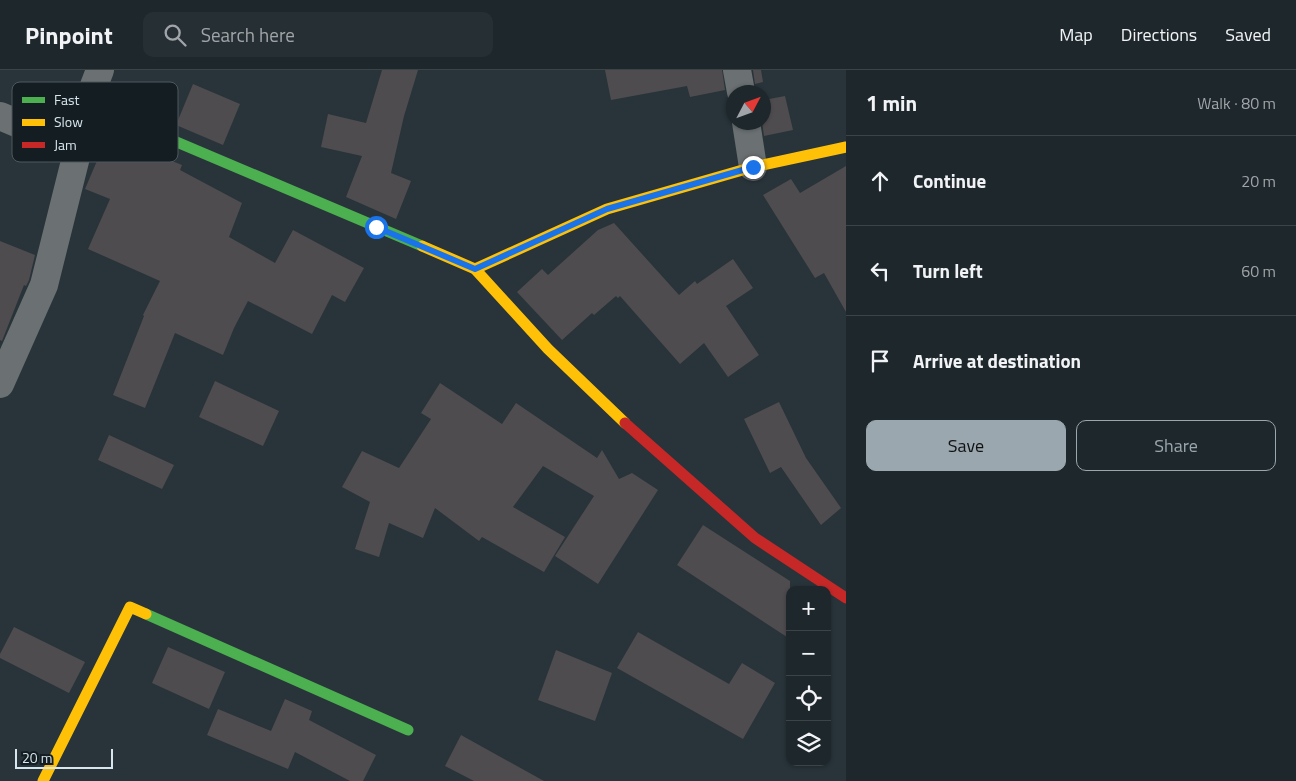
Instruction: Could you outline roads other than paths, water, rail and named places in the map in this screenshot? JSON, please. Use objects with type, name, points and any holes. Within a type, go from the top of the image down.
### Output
[{"type":"street","points":[[95,82],[100,70]]},
{"type":"street","points":[[737,70],[740,85]]},
{"type":"street","points":[[0,116],[12,121]]},
{"type":"street","points":[[747,130],[753,167]]},
{"type":"street","points":[[178,143],[475,269],[548,349],[652,448],[755,538],[846,598]]},
{"type":"street","points":[[475,269],[607,209],[753,167],[846,147]]},
{"type":"street","points":[[0,384],[44,285],[75,162]]},
{"type":"street","points":[[43,781],[130,607],[408,730]]}]
